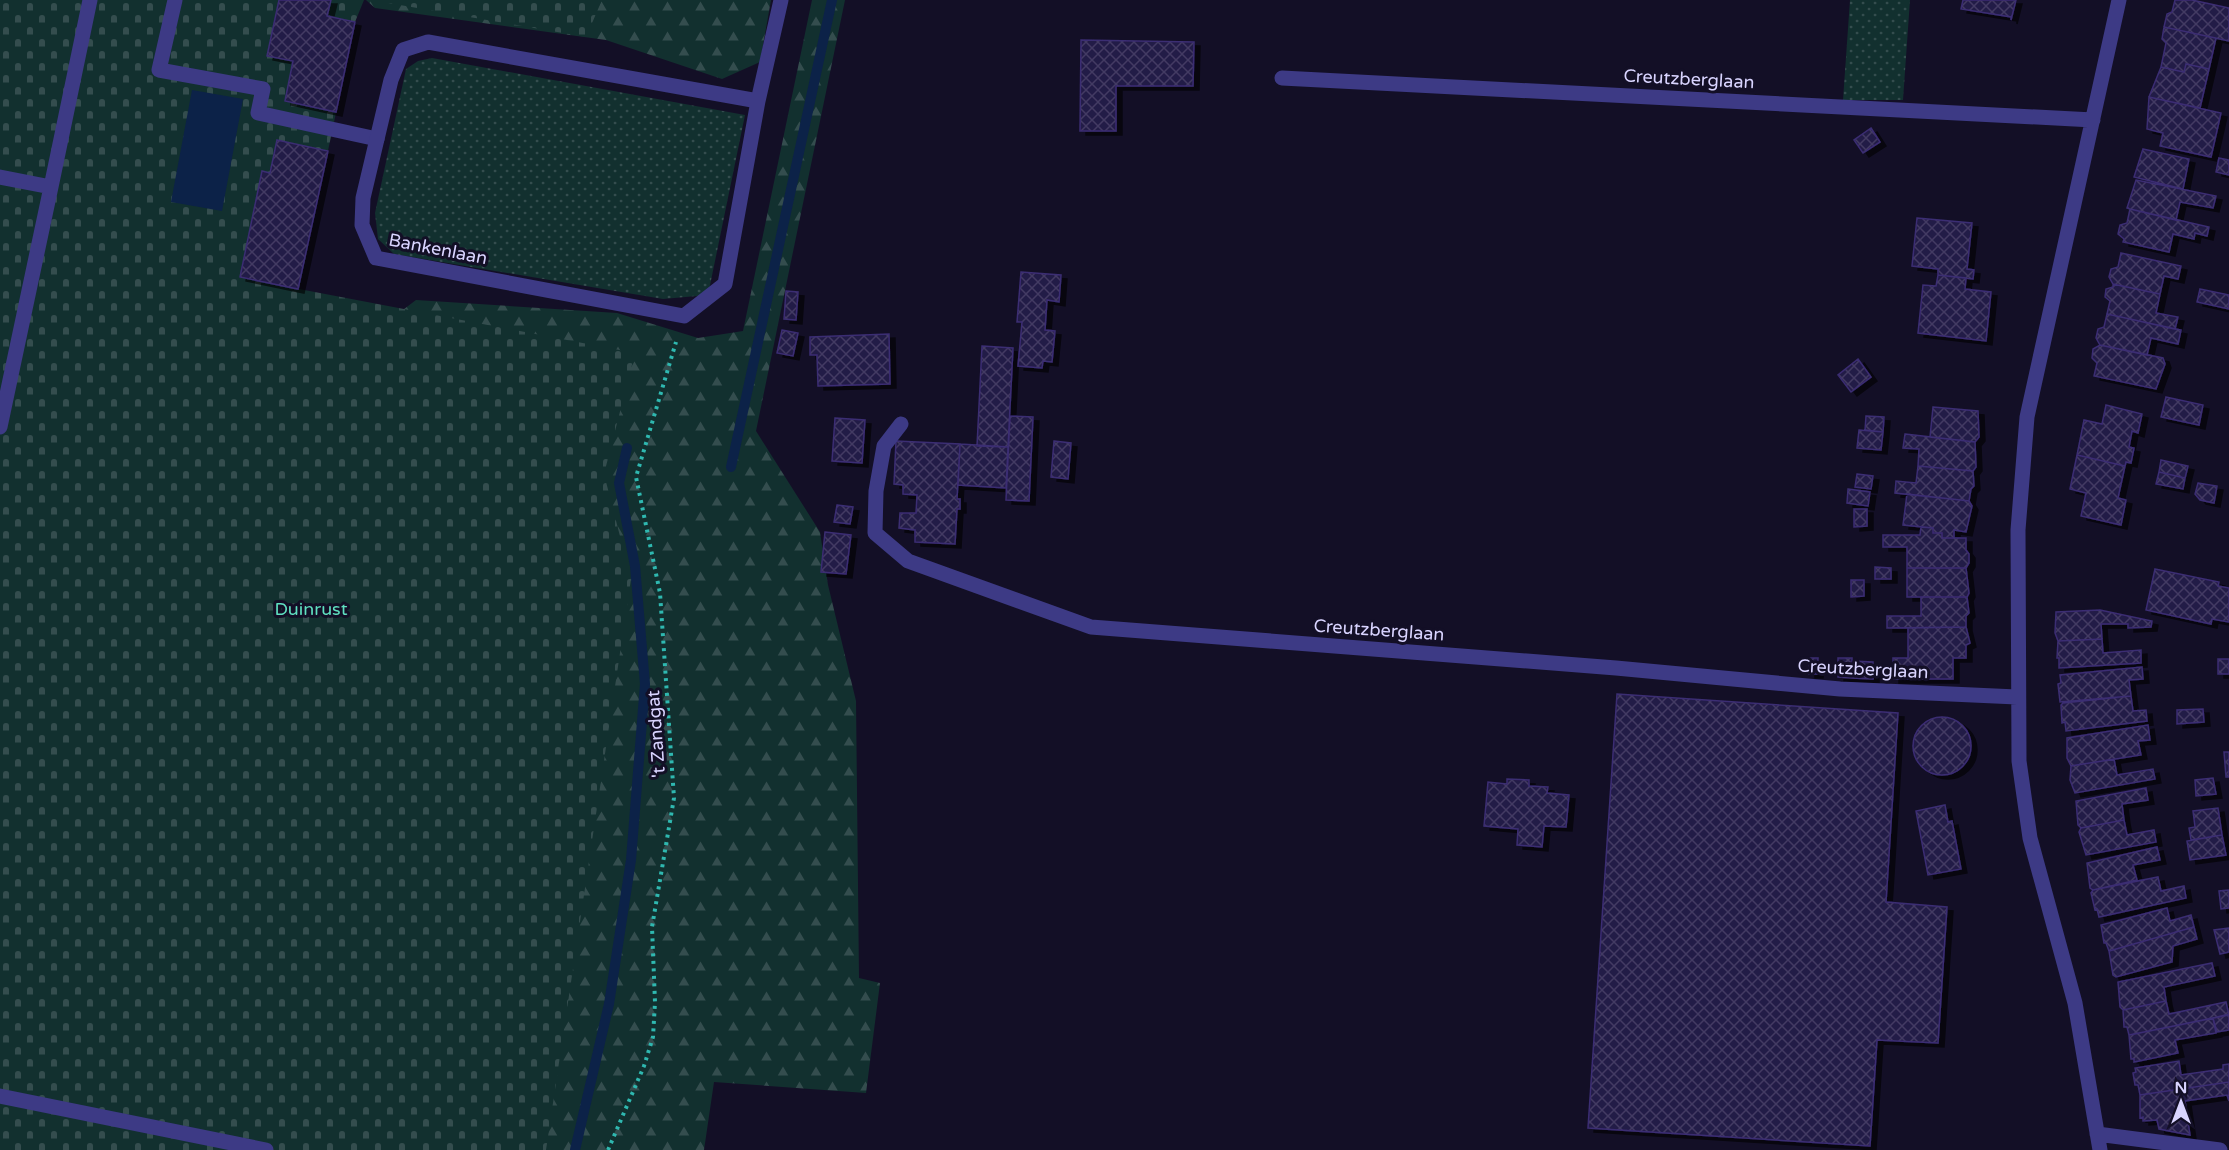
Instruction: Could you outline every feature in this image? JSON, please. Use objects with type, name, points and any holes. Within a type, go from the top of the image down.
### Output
[{"type":"street","points":[[0,427],[90,0]]},
{"type":"street","points":[[175,0],[159,70],[263,89],[258,113],[377,139]]},
{"type":"street","points":[[684,316],[725,284],[758,102],[781,0]]},
{"type":"street","points":[[2100,1150],[2075,1003],[2030,838],[2019,761],[2018,530],[2027,417],[2119,0]]},
{"type":"street","name":"Bankenlaan","points":[[684,316],[376,258],[362,225],[363,198],[392,80],[403,50],[428,42],[758,102]]},
{"type":"street","name":"Creutzberglaan","points":[[1282,78],[2093,120]]},
{"type":"street","points":[[0,177],[51,187]]},
{"type":"street","name":"Creutzberglaan","points":[[901,424],[884,446],[876,491],[875,533],[908,561],[1091,627],[1616,668],[1840,690],[2017,697]]},
{"type":"street","points":[[0,1096],[266,1150]]},
{"type":"street","points":[[2097,1134],[2220,1150]]},
{"type":"path","name":"'t Zandgat","points":[[608,1150],[644,1066],[653,1036],[656,1002],[652,927],[674,798],[660,592],[636,477],[684,316]]},
{"type":"green space","name":"Duinrust","points":[[0,0],[364,0],[355,22],[299,289],[635,353],[604,474],[631,579],[546,1150],[0,1150]]},
{"type":"green space","points":[[366,0],[771,0],[760,62],[722,79],[606,40],[375,8]]},
{"type":"green space","points":[[371,0],[602,0],[586,37]]},
{"type":"green space","points":[[812,0],[845,0],[756,431],[820,532],[828,585],[856,701],[859,978],[880,983],[866,1093],[714,1082],[704,1150],[328,1150],[350,350],[416,300],[617,313],[698,338],[743,331]]},
{"type":"green space","points":[[1850,0],[1910,0],[1903,100],[1843,100]]},
{"type":"green space","points":[[432,58],[745,115],[708,295],[663,299],[394,254],[378,239],[375,213],[406,69],[418,61]]},
{"type":"water","points":[[192,90],[243,99],[222,211],[171,202]]},
{"type":"building","points":[[279,0],[331,0],[327,16],[355,22],[336,112],[285,101],[293,61],[267,56]]},
{"type":"building","points":[[1963,0],[2016,0],[2011,20],[2011,17],[1961,9]]},
{"type":"building","points":[[2175,0],[2192,0],[2229,8],[2229,41],[2164,27],[2167,14],[2172,12]]},
{"type":"building","points":[[2164,27],[2216,38],[2209,69],[2186,64],[2184,72],[2161,67],[2166,43],[2162,39]]},
{"type":"building","points":[[1081,40],[1194,42],[1193,86],[1116,86],[1116,131],[1080,131]]},
{"type":"building","points":[[2186,64],[2209,69],[2200,108],[2149,97],[2161,67],[2184,72]]},
{"type":"building","points":[[2149,97],[2221,113],[2211,157],[2160,146],[2163,133],[2147,129]]},
{"type":"building","points":[[1871,128],[1880,142],[1863,153],[1854,140]]},
{"type":"building","points":[[277,140],[328,151],[298,289],[240,277],[262,171],[270,173]]},
{"type":"building","points":[[2143,149],[2189,159],[2183,189],[2134,177]]},
{"type":"building","points":[[2219,158],[2229,160],[2229,175],[2216,172]]},
{"type":"building","points":[[2136,180],[2216,196],[2213,208],[2180,202],[2176,220],[2127,208]]},
{"type":"building","points":[[2130,209],[2209,227],[2207,236],[2195,233],[2194,239],[2173,234],[2169,252],[2123,242],[2124,239],[2118,234],[2120,225],[2127,223]]},
{"type":"building","points":[[1917,218],[1972,223],[1967,269],[1974,270],[1973,279],[1938,275],[1938,269],[1912,266]]},
{"type":"building","points":[[2121,253],[2181,266],[2178,279],[2164,276],[2160,294],[2113,284],[2109,277],[2111,269],[2118,267]]},
{"type":"building","points":[[1021,272],[1061,275],[1059,302],[1047,300],[1045,330],[1055,331],[1052,362],[1043,361],[1042,368],[1018,366],[1022,322],[1017,322]]},
{"type":"building","points":[[1938,275],[1966,278],[1965,289],[1991,292],[1986,341],[1918,333],[1923,285],[1936,286]]},
{"type":"building","points":[[2113,284],[2160,294],[2156,313],[2178,317],[2175,329],[2107,314],[2110,301],[2105,297],[2106,289],[2113,287]]},
{"type":"building","points":[[2200,289],[2229,295],[2229,309],[2197,302]]},
{"type":"building","points":[[786,291],[798,292],[796,320],[784,319]]},
{"type":"building","points":[[2107,314],[2181,330],[2178,344],[2151,338],[2147,355],[2100,345],[2096,338],[2098,329],[2104,327]]},
{"type":"building","points":[[782,330],[798,333],[793,356],[777,353]]},
{"type":"building","points":[[889,334],[890,384],[818,386],[817,355],[810,355],[810,337]]},
{"type":"building","points":[[2100,345],[2163,358],[2165,364],[2156,389],[2094,376],[2097,363],[2092,358],[2093,349]]},
{"type":"building","points":[[982,346],[1013,348],[1008,447],[977,446]]},
{"type":"building","points":[[1858,359],[1871,377],[1851,392],[1838,375]]},
{"type":"building","points":[[2166,397],[2203,405],[2199,425],[2161,417]]},
{"type":"building","points":[[2106,405],[2142,414],[2138,433],[2132,431],[2129,447],[2134,448],[2131,463],[2126,462],[2125,466],[2077,455],[2084,420],[2102,424]]},
{"type":"building","points":[[1933,407],[1978,411],[1979,437],[1975,442],[1930,437]]},
{"type":"building","points":[[1010,416],[1033,417],[1029,501],[1006,500]]},
{"type":"building","points":[[1866,416],[1884,417],[1883,432],[1865,430]]},
{"type":"building","points":[[835,418],[865,420],[862,463],[832,461]]},
{"type":"building","points":[[1859,430],[1883,432],[1881,450],[1857,448]]},
{"type":"building","points":[[1905,434],[1975,442],[1976,467],[1973,471],[1918,466],[1919,449],[1903,448]]},
{"type":"building","points":[[896,441],[960,444],[957,499],[960,499],[960,509],[957,509],[955,544],[915,542],[915,530],[899,528],[900,513],[916,513],[917,495],[903,494],[903,485],[894,484]]},
{"type":"building","points":[[1054,441],[1071,443],[1068,479],[1051,477]]},
{"type":"building","points":[[960,444],[1008,447],[1006,488],[958,485]]},
{"type":"building","points":[[2077,455],[2125,466],[2118,498],[2126,500],[2121,525],[2081,516],[2086,493],[2070,489]]},
{"type":"building","points":[[2161,460],[2188,466],[2185,478],[2159,472]]},
{"type":"building","points":[[1918,466],[1973,471],[1974,486],[1971,489],[1969,501],[1895,493],[1896,481],[1916,483]]},
{"type":"building","points":[[2159,472],[2185,478],[2183,489],[2156,484]]},
{"type":"building","points":[[1857,474],[1873,476],[1871,489],[1855,487]]},
{"type":"building","points":[[2198,483],[2217,486],[2214,503],[2200,500],[2195,494]]},
{"type":"building","points":[[1848,489],[1870,492],[1868,506],[1847,503]]},
{"type":"building","points":[[1907,494],[1969,501],[1972,506],[1966,532],[1954,530],[1954,538],[1942,538],[1942,533],[1933,533],[1933,528],[1903,525]]},
{"type":"building","points":[[837,505],[853,507],[850,524],[834,522]]},
{"type":"building","points":[[1854,509],[1867,509],[1867,526],[1854,527]]},
{"type":"building","points":[[1921,527],[1933,528],[1933,533],[1942,533],[1942,538],[1966,538],[1969,563],[1966,568],[1907,568],[1907,547],[1883,547],[1883,535],[1920,535]]},
{"type":"building","points":[[825,532],[851,535],[846,574],[821,572]]},
{"type":"building","points":[[1875,567],[1891,568],[1891,579],[1875,579]]},
{"type":"building","points":[[1907,568],[1966,568],[1969,593],[1967,597],[1907,597]]},
{"type":"building","points":[[2155,569],[2219,582],[2218,586],[2229,588],[2229,622],[2212,619],[2211,624],[2146,610]]},
{"type":"building","points":[[1851,580],[1864,580],[1864,596],[1851,597]]},
{"type":"building","points":[[1921,597],[1967,597],[1969,613],[1966,616],[1966,627],[1887,628],[1887,616],[1921,616]]},
{"type":"building","points":[[2100,610],[2152,621],[2151,627],[2128,628],[2128,624],[2101,624],[2102,639],[2058,641],[2055,633],[2056,612]]},
{"type":"building","points":[[1966,627],[1970,643],[1966,645],[1966,658],[1953,658],[1953,679],[1893,679],[1893,658],[1908,658],[1908,628]]},
{"type":"building","points":[[2102,639],[2103,653],[2141,650],[2141,663],[2059,668],[2058,641]]},
{"type":"building","points":[[1809,658],[1818,658],[1817,674],[1809,674]]},
{"type":"building","points":[[1838,658],[1852,658],[1852,678],[1838,677]]},
{"type":"building","points":[[2218,659],[2229,659],[2229,674],[2218,674]]},
{"type":"building","points":[[1852,661],[1873,662],[1873,679],[1852,678]]},
{"type":"building","points":[[2142,667],[2143,679],[2129,680],[2131,696],[2060,702],[2058,684],[2061,683],[2060,675]]},
{"type":"building","points":[[1617,694],[1898,713],[1886,902],[1947,907],[1938,1043],[1877,1040],[1870,1146],[1588,1128]]},
{"type":"building","points":[[2131,696],[2133,711],[2146,710],[2147,721],[2066,731],[2065,722],[2062,723],[2061,705],[2063,703]]},
{"type":"building","points":[[2203,709],[2204,722],[2177,724],[2177,710]]},
{"type":"building","points":[[1936,717],[1948,717],[1963,725],[1971,740],[1971,752],[1963,767],[1948,775],[1936,775],[1921,767],[1913,752],[1913,740],[1921,725]]},
{"type":"building","points":[[2148,725],[2150,740],[2138,741],[2141,755],[2071,766],[2067,758],[2067,738]]},
{"type":"building","points":[[2224,752],[2229,752],[2229,777],[2226,777]]},
{"type":"building","points":[[2114,759],[2117,775],[2153,769],[2155,779],[2075,793],[2070,780],[2071,766]]},
{"type":"building","points":[[2213,778],[2216,794],[2196,796],[2195,780]]},
{"type":"building","points":[[1507,779],[1529,780],[1529,786],[1548,787],[1547,793],[1569,795],[1566,827],[1544,826],[1542,847],[1517,845],[1518,829],[1484,826],[1488,782],[1507,784]]},
{"type":"building","points":[[2146,788],[2148,800],[2122,804],[2124,820],[2081,828],[2078,825],[2076,801]]},
{"type":"building","points":[[1945,805],[1948,822],[1952,821],[1961,869],[1928,875],[1916,811]]},
{"type":"building","points":[[2218,808],[2222,835],[2191,840],[2189,828],[2195,827],[2193,811]]},
{"type":"building","points":[[2124,820],[2127,835],[2154,830],[2156,842],[2086,855],[2079,832],[2081,828]]},
{"type":"building","points":[[2222,835],[2226,855],[2190,860],[2187,841]]},
{"type":"building","points":[[2157,847],[2160,860],[2133,865],[2137,880],[2093,890],[2090,888],[2087,863]]},
{"type":"building","points":[[2158,877],[2161,891],[2184,886],[2186,898],[2099,917],[2091,893],[2093,890]]},
{"type":"building","points":[[2229,890],[2229,908],[2221,909],[2219,891]]},
{"type":"building","points":[[2167,908],[2170,921],[2191,915],[2194,927],[2109,951],[2104,943],[2101,925]]},
{"type":"building","points":[[2194,927],[2197,939],[2173,946],[2172,962],[2116,977],[2113,975],[2109,951]]},
{"type":"building","points":[[2229,928],[2229,952],[2220,954],[2214,930]]},
{"type":"building","points":[[2212,963],[2215,976],[2164,987],[2166,1001],[2123,1010],[2120,1007],[2118,982]]},
{"type":"building","points":[[2166,1001],[2169,1014],[2226,1002],[2229,1015],[2129,1035],[2127,1027],[2124,1027],[2123,1010]]},
{"type":"building","points":[[2229,1014],[2229,1030],[2217,1032],[2213,1018]]},
{"type":"building","points":[[2213,1018],[2216,1033],[2175,1040],[2178,1053],[2134,1062],[2134,1059],[2131,1059],[2129,1035]]},
{"type":"building","points":[[2179,1061],[2181,1075],[2223,1069],[2223,1065],[2229,1064],[2229,1082],[2140,1095],[2138,1085],[2135,1085],[2133,1073],[2136,1072],[2135,1068]]},
{"type":"building","points":[[2229,1082],[2229,1101],[2227,1095],[2185,1101],[2190,1135],[2159,1129],[2157,1120],[2143,1121],[2143,1117],[2140,1118],[2140,1095]]},
{"type":"waterway","points":[[731,467],[832,0]]},
{"type":"waterway","points":[[575,1150],[609,1004],[631,860],[645,684],[635,566],[619,483],[627,448]]}]
